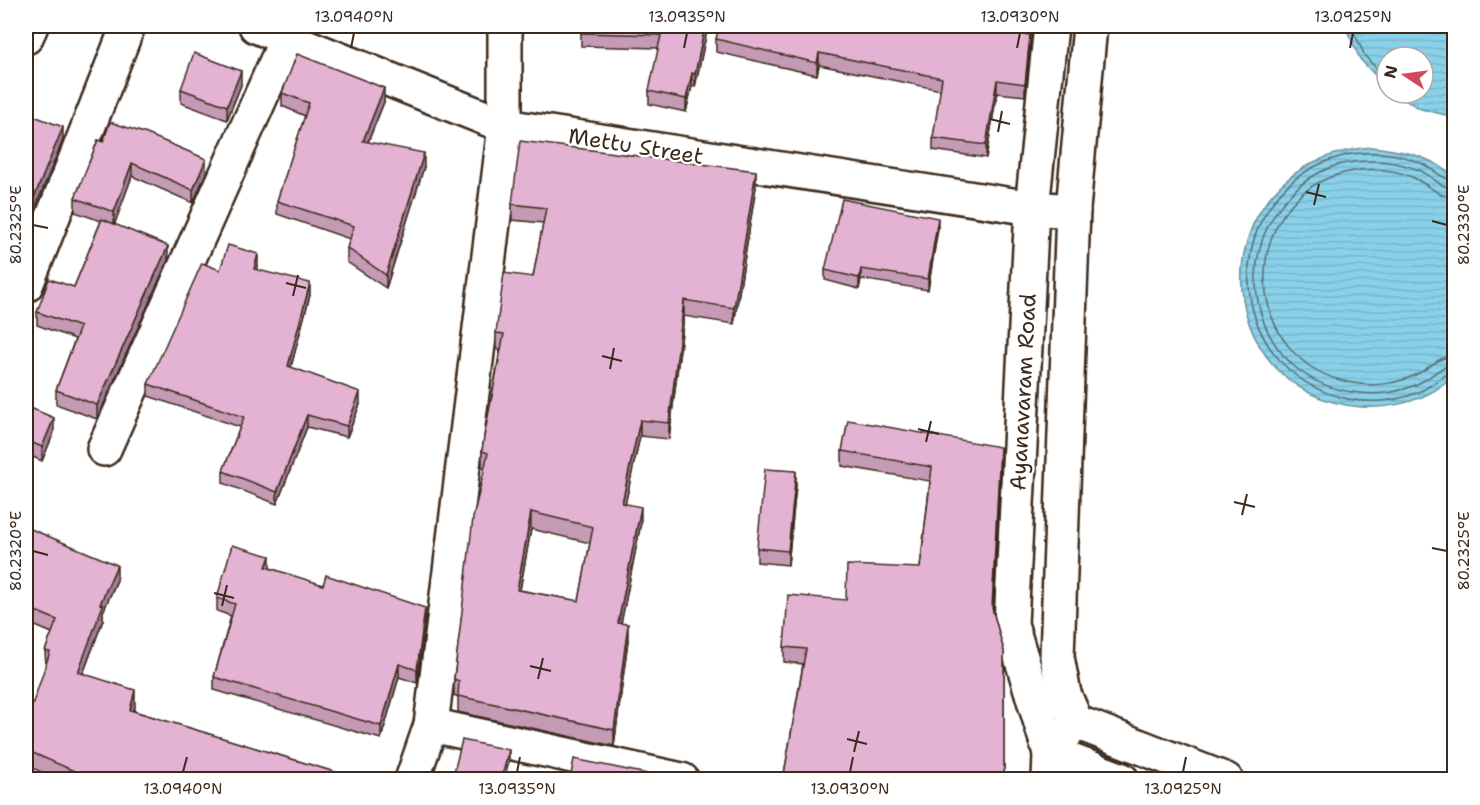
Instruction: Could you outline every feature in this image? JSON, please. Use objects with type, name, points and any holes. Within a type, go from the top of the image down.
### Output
[{"type":"street","points":[[26,37],[31,26]]},
{"type":"street","points":[[26,285],[128,26]]},
{"type":"street","points":[[412,780],[431,725],[505,126],[505,26]]},
{"type":"street","name":"Ayanavaram Road","points":[[1049,766],[1011,624],[1032,208],[1051,26]]},
{"type":"street","name":"Ayanavaram Road","points":[[1076,722],[1064,694],[1058,657],[1073,211],[1090,26]]},
{"type":"street","points":[[104,449],[271,30]]},
{"type":"street","name":"Mettu Street","points":[[271,30],[505,126],[1032,208],[1073,211]]},
{"type":"street","points":[[1122,780],[1049,766],[1076,722],[1226,780]]},
{"type":"street","points":[[431,725],[682,780]]},
{"type":"water","points":[[1345,26],[1454,26],[1454,117],[1421,109],[1414,105],[1435,105],[1435,45],[1375,45],[1375,75],[1360,59]]},
{"type":"water","points":[[1371,147],[1416,155],[1436,164],[1454,177],[1454,376],[1434,391],[1411,401],[1387,406],[1362,407],[1310,393],[1272,363],[1249,323],[1242,278],[1250,233],[1274,193],[1314,162]]},
{"type":"building","points":[[581,26],[705,26],[695,74],[692,73],[686,99],[649,91],[661,35],[581,33]]},
{"type":"building","points":[[719,26],[963,26],[1030,35],[1025,84],[997,80],[986,145],[933,138],[942,78],[819,53],[817,63],[716,39]]},
{"type":"building","points":[[194,53],[241,71],[227,106],[181,89]]},
{"type":"building","points":[[297,54],[384,88],[363,141],[424,153],[386,275],[347,248],[354,226],[277,201],[309,103],[282,93]]},
{"type":"building","points":[[26,113],[63,127],[26,217]]},
{"type":"building","points":[[110,122],[147,134],[206,159],[193,190],[132,163],[114,212],[75,198],[98,140],[103,142]]},
{"type":"building","points":[[520,141],[756,171],[734,308],[684,300],[669,423],[640,420],[622,503],[641,507],[618,623],[628,624],[614,730],[458,696],[459,681],[454,679],[473,518],[488,453],[482,451],[484,437],[504,334],[496,333],[504,273],[533,277],[546,208],[512,204]],"holes":[[[531,512],[593,527],[579,601],[517,590]]]},
{"type":"building","points":[[842,199],[938,218],[928,279],[861,269],[859,278],[825,270]]},
{"type":"building","points":[[102,219],[168,246],[97,405],[56,390],[80,327],[37,312],[49,279],[74,287]]},
{"type":"building","points":[[228,245],[258,254],[254,269],[310,283],[288,366],[360,392],[347,426],[307,415],[277,492],[223,471],[244,417],[148,384],[202,263],[220,270]]},
{"type":"building","points":[[26,406],[54,418],[42,447],[26,440]]},
{"type":"building","points":[[848,420],[1000,447],[992,608],[1004,651],[1003,780],[783,780],[806,649],[784,647],[788,595],[846,600],[847,565],[920,568],[932,467],[842,451]]},
{"type":"building","points":[[765,469],[796,471],[788,551],[757,548]]},
{"type":"building","points":[[26,527],[117,565],[100,604],[103,605],[78,672],[135,690],[130,710],[361,780],[95,780],[26,750],[26,710],[30,712],[50,652],[45,651],[57,620],[26,607]]},
{"type":"building","points":[[232,545],[270,556],[266,567],[323,585],[326,575],[425,608],[417,670],[399,664],[381,726],[214,677],[235,604],[217,598]]},
{"type":"building","points":[[462,740],[509,750],[501,780],[452,780]]},
{"type":"building","points":[[574,759],[677,780],[570,780]]}]
